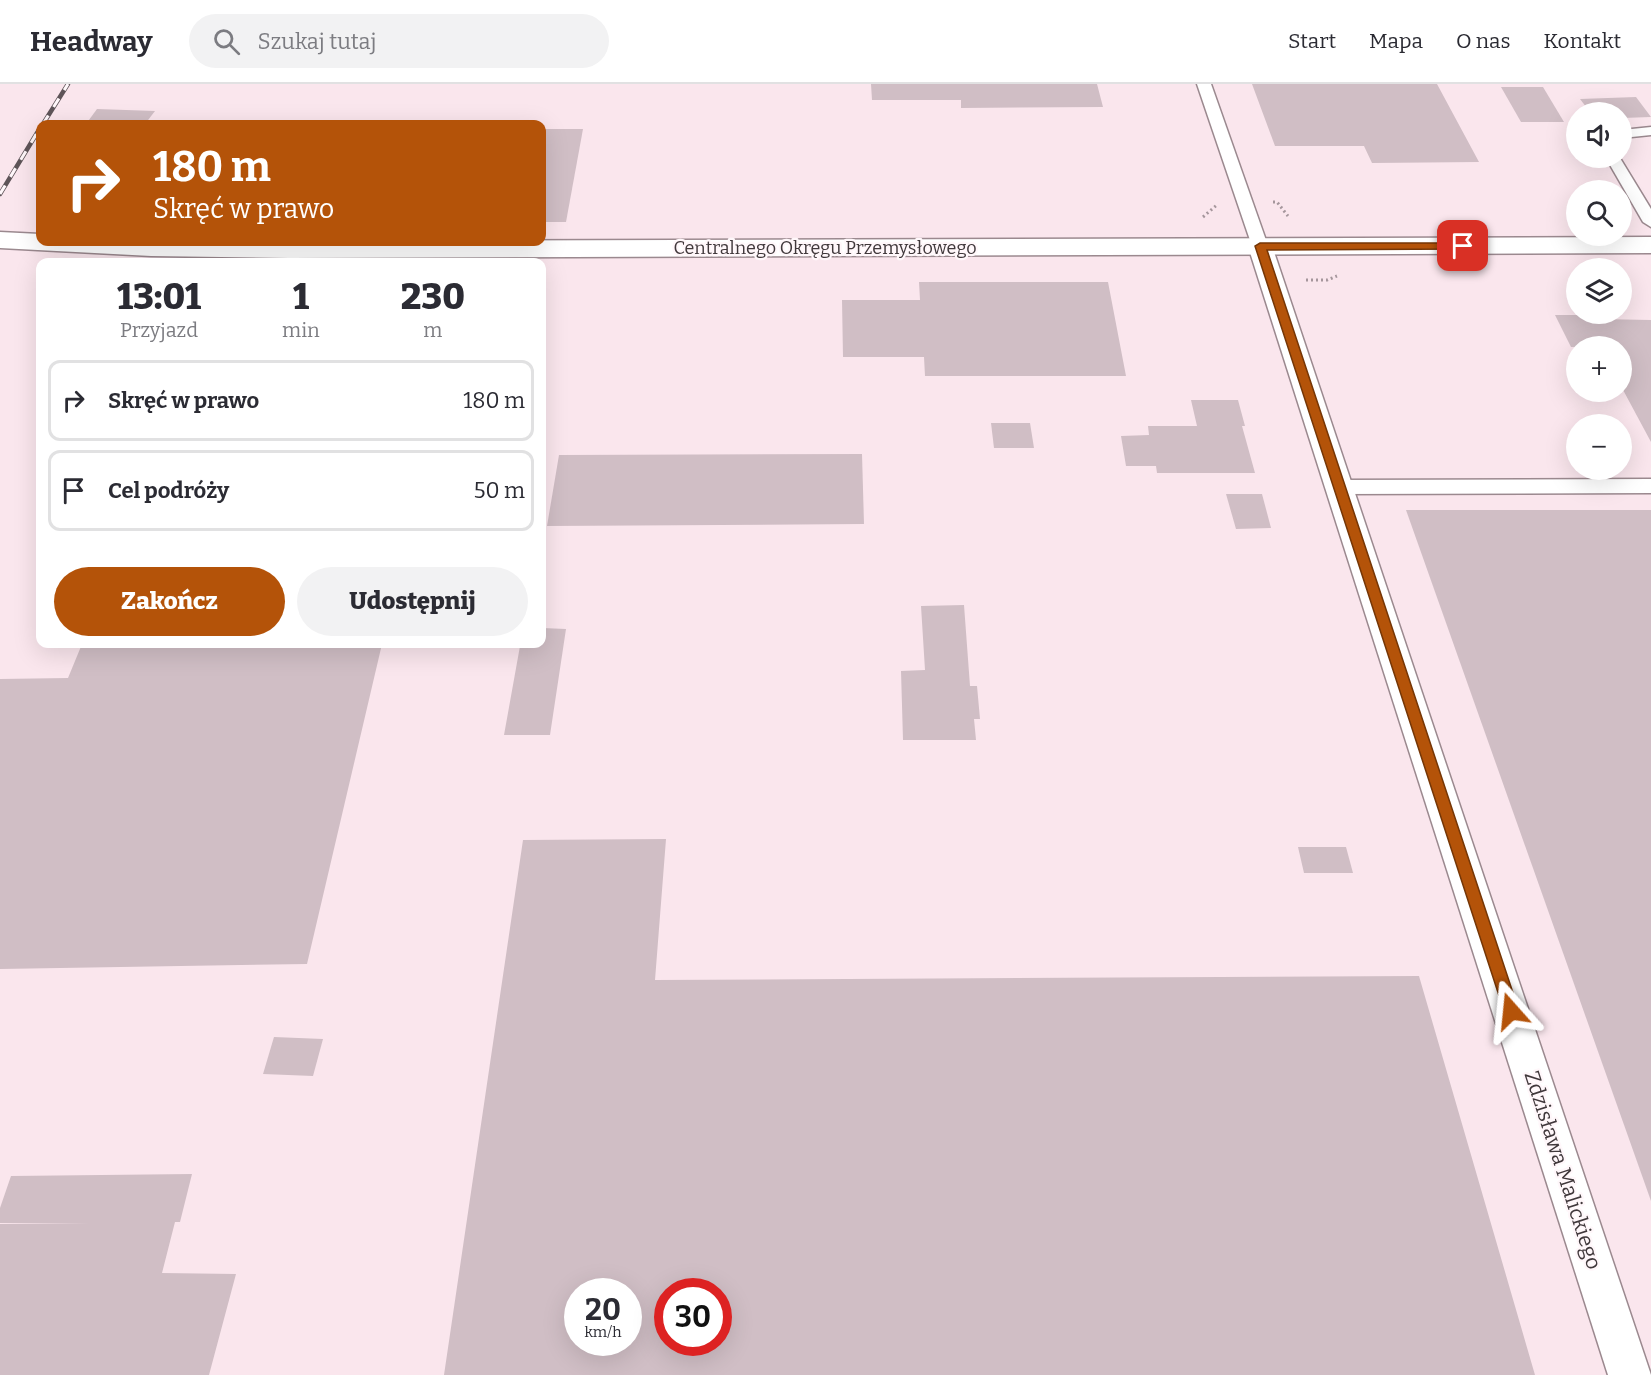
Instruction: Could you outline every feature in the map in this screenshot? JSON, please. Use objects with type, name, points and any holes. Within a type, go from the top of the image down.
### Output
[{"type":"street","name":"Centralnego Okręgu Przemysłowego","points":[[0,240],[36,242]]},
{"type":"street","name":"Centralnego Okręgu Przemysłowego","points":[[113,246],[289,250],[1651,245]]},
{"type":"street","name":"Zdzisława Malickiego","points":[[1260,246],[1630,1375]]},
{"type":"lane","points":[[1204,84],[1260,246]]},
{"type":"lane","points":[[1632,133],[1651,131]]},
{"type":"lane","points":[[1619,168],[1651,222]]},
{"type":"lane","points":[[1340,487],[1651,486]]},
{"type":"building","points":[[871,84],[1097,84],[1103,107],[961,108],[961,100],[872,100]]},
{"type":"building","points":[[1252,84],[1437,84],[1479,162],[1372,163],[1364,146],[1275,146]]},
{"type":"building","points":[[1501,87],[1543,87],[1564,122],[1521,122]]},
{"type":"building","points":[[1636,97],[1651,117],[1632,118],[1632,102],[1582,102],[1580,99]]},
{"type":"building","points":[[97,109],[155,111],[148,120],[89,120]]},
{"type":"building","points":[[546,129],[583,129],[566,222],[546,222]]},
{"type":"building","points":[[919,282],[1108,282],[1126,376],[925,376],[924,357],[843,357],[842,300],[920,300]]},
{"type":"building","points":[[1555,315],[1566,315],[1566,324],[1632,324],[1632,320],[1651,320],[1651,442],[1630,402],[1632,402],[1632,336],[1566,337]]},
{"type":"building","points":[[1191,400],[1238,400],[1245,426],[1242,426],[1255,473],[1157,473],[1156,466],[1126,466],[1121,436],[1149,435],[1148,426],[1197,426]]},
{"type":"building","points":[[991,423],[1030,423],[1034,448],[994,448]]},
{"type":"building","points":[[862,454],[864,524],[547,526],[559,455]]},
{"type":"building","points":[[1226,494],[1262,494],[1271,528],[1236,529]]},
{"type":"building","points":[[1406,510],[1651,510],[1651,1201]]},
{"type":"building","points":[[964,605],[970,686],[977,686],[980,719],[974,719],[976,740],[903,740],[901,671],[925,670],[921,606]]},
{"type":"building","points":[[546,628],[566,629],[550,735],[504,735],[520,648],[546,648]]},
{"type":"building","points":[[80,648],[381,648],[307,964],[0,969],[0,679],[68,678]]},
{"type":"building","points":[[666,839],[655,980],[1419,976],[1535,1375],[444,1375],[523,840]]},
{"type":"building","points":[[1298,847],[1346,847],[1353,873],[1304,873]]},
{"type":"building","points":[[274,1037],[323,1039],[313,1076],[263,1074]]},
{"type":"building","points":[[192,1174],[180,1222],[175,1222],[162,1273],[236,1274],[209,1375],[0,1375],[0,1224],[89,1223],[0,1223],[0,1208],[11,1176]]},
{"type":"railway","points":[[46,120],[68,84]]},
{"type":"railway","points":[[0,194],[36,135]]},
{"type":"route","points":[[1463,246],[1260,246],[1511,1011]]}]
